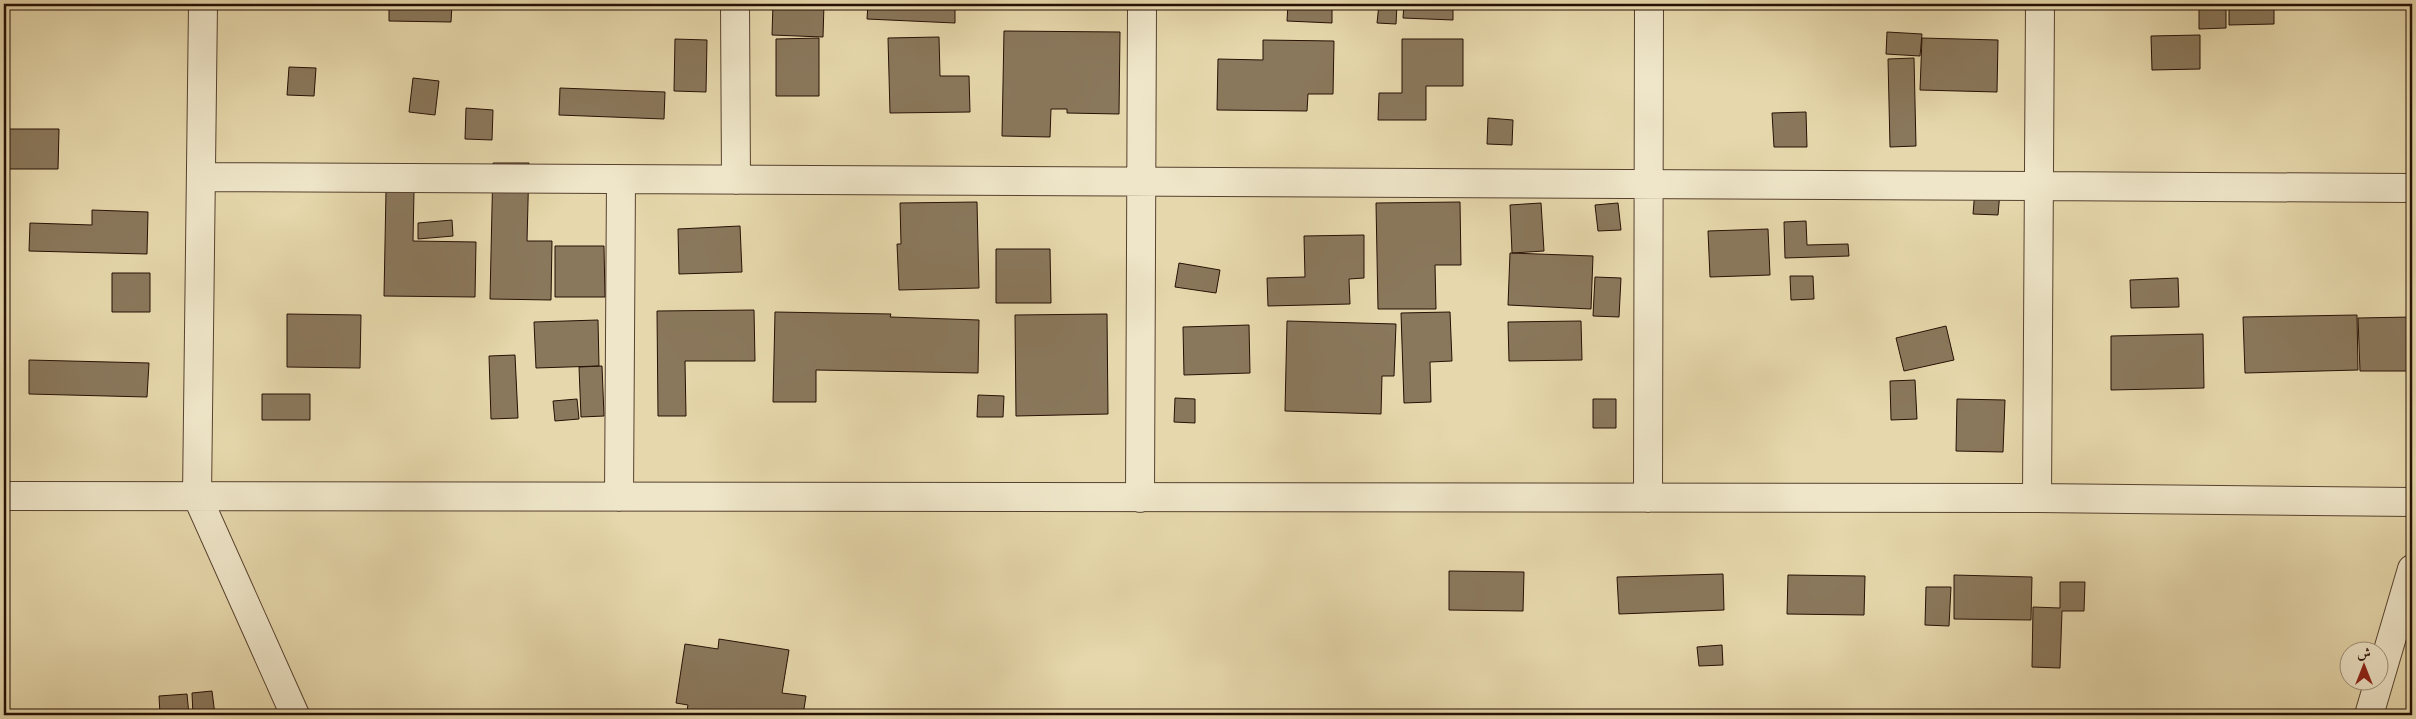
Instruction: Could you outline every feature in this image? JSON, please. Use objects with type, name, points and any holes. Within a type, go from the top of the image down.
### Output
[{"type":"street","points":[[203,4],[197,496],[295,715]]},
{"type":"street","points":[[736,4],[736,180]]},
{"type":"street","points":[[1140,498],[1142,4]]},
{"type":"street","points":[[1648,4],[1648,498]]},
{"type":"street","points":[[2037,498],[2040,4]]},
{"type":"street","points":[[201,177],[2412,188]]},
{"type":"street","points":[[619,497],[621,180]]},
{"type":"street","points":[[4,496],[2037,498],[2412,502]]},
{"type":"street","points":[[2369,715],[2412,569]]},
{"type":"building","points":[[266,4],[301,4],[266,7]]},
{"type":"building","points":[[389,4],[452,4],[451,22],[389,21]]},
{"type":"building","points":[[773,4],[824,4],[823,37],[772,35]]},
{"type":"building","points":[[868,4],[955,4],[955,23],[867,19]]},
{"type":"building","points":[[1288,4],[1332,4],[1332,23],[1287,21]]},
{"type":"building","points":[[1379,4],[1397,4],[1396,24],[1377,23]]},
{"type":"building","points":[[1404,4],[1453,4],[1453,20],[1403,18]]},
{"type":"building","points":[[2111,4],[2178,4],[2111,5]]},
{"type":"building","points":[[2229,4],[2274,4],[2274,24],[2229,25]]},
{"type":"building","points":[[2226,6],[2226,28],[2199,29],[2199,8]]},
{"type":"building","points":[[1004,31],[1120,32],[1119,114],[1067,113],[1067,109],[1051,109],[1050,137],[1002,136]]},
{"type":"building","points":[[1887,32],[1922,34],[1920,56],[1886,54]]},
{"type":"building","points":[[2200,35],[2200,69],[2152,70],[2151,36]]},
{"type":"building","points":[[939,37],[940,76],[969,76],[970,112],[890,113],[888,38]]},
{"type":"building","points":[[819,38],[819,96],[776,96],[776,39]]},
{"type":"building","points":[[1922,38],[1998,40],[1997,92],[1920,90]]},
{"type":"building","points":[[675,39],[707,40],[706,92],[674,91]]},
{"type":"building","points":[[1402,39],[1463,39],[1463,86],[1426,86],[1426,120],[1378,120],[1379,93],[1402,93]]},
{"type":"building","points":[[1263,40],[1334,41],[1333,94],[1308,94],[1307,111],[1217,110],[1218,59],[1263,60]]},
{"type":"building","points":[[1914,58],[1916,146],[1890,147],[1888,59]]},
{"type":"building","points":[[289,67],[316,68],[314,96],[287,95]]},
{"type":"building","points":[[413,78],[439,81],[435,115],[409,112]]},
{"type":"building","points":[[560,88],[665,92],[664,119],[559,115]]},
{"type":"building","points":[[466,108],[493,110],[492,140],[465,139]]},
{"type":"building","points":[[1806,112],[1807,147],[1774,147],[1772,113]]},
{"type":"building","points":[[1488,118],[1513,120],[1512,145],[1487,144]]},
{"type":"building","points":[[4,129],[59,129],[58,169],[4,169]]},
{"type":"building","points":[[493,163],[529,163],[527,241],[552,241],[551,300],[490,299]]},
{"type":"building","points":[[1975,190],[2000,192],[1998,215],[1973,214]]},
{"type":"building","points":[[386,191],[414,191],[413,241],[476,242],[475,297],[384,296]]},
{"type":"building","points":[[977,202],[979,288],[899,290],[897,244],[901,244],[900,203]]},
{"type":"building","points":[[1460,202],[1461,265],[1435,265],[1436,309],[1378,309],[1376,203]]},
{"type":"building","points":[[1541,203],[1544,251],[1512,253],[1510,205]]},
{"type":"building","points":[[1618,203],[1621,230],[1598,231],[1595,205]]},
{"type":"building","points":[[92,210],[148,212],[147,254],[29,251],[30,223],[92,225]]},
{"type":"building","points":[[452,220],[453,236],[418,239],[418,223]]},
{"type":"building","points":[[1806,221],[1807,245],[1848,244],[1849,256],[1785,258],[1784,222]]},
{"type":"building","points":[[740,226],[742,272],[679,274],[678,229]]},
{"type":"building","points":[[1768,229],[1770,275],[1710,277],[1708,231]]},
{"type":"building","points":[[1364,235],[1364,278],[1349,279],[1350,304],[1268,306],[1267,278],[1305,277],[1304,236]]},
{"type":"building","points":[[555,246],[604,246],[605,297],[555,297]]},
{"type":"building","points":[[996,249],[1050,249],[1051,303],[996,303]]},
{"type":"building","points":[[1510,253],[1593,256],[1591,309],[1508,305]]},
{"type":"building","points":[[1179,263],[1220,270],[1216,293],[1175,287]]},
{"type":"building","points":[[112,273],[150,273],[150,312],[112,312]]},
{"type":"building","points":[[1790,276],[1813,276],[1814,299],[1791,300]]},
{"type":"building","points":[[1595,277],[1621,278],[1619,317],[1593,316]]},
{"type":"building","points":[[2178,278],[2179,307],[2131,308],[2130,280]]},
{"type":"building","points":[[754,310],[755,361],[685,361],[686,416],[658,416],[657,311]]},
{"type":"building","points":[[775,312],[891,314],[890,317],[979,320],[978,373],[816,370],[816,402],[773,402]]},
{"type":"building","points":[[1450,312],[1452,361],[1430,362],[1431,402],[1404,403],[1401,313]]},
{"type":"building","points":[[287,314],[361,315],[360,368],[287,367]]},
{"type":"building","points":[[1107,314],[1108,414],[1016,416],[1015,315]]},
{"type":"building","points":[[2357,315],[2358,370],[2245,373],[2243,317]]},
{"type":"building","points":[[2412,317],[2412,371],[2360,371],[2358,318]]},
{"type":"building","points":[[598,320],[599,366],[536,368],[534,322]]},
{"type":"building","points":[[1287,321],[1396,324],[1394,376],[1382,376],[1381,414],[1285,411]]},
{"type":"building","points":[[1581,321],[1582,360],[1509,361],[1508,322]]},
{"type":"building","points":[[1249,325],[1250,373],[1184,375],[1183,327]]},
{"type":"building","points":[[1946,326],[1954,360],[1904,371],[1896,338]]},
{"type":"building","points":[[2203,334],[2204,388],[2111,390],[2111,336]]},
{"type":"building","points":[[515,355],[518,418],[491,419],[489,356]]},
{"type":"building","points":[[29,360],[149,363],[147,397],[29,394]]},
{"type":"building","points":[[602,366],[604,416],[581,417],[579,367]]},
{"type":"building","points":[[1915,380],[1917,419],[1891,420],[1890,381]]},
{"type":"building","points":[[262,394],[310,394],[310,420],[262,420]]},
{"type":"building","points":[[978,395],[1004,396],[1003,417],[977,417]]},
{"type":"building","points":[[1175,398],[1195,399],[1195,423],[1174,422]]},
{"type":"building","points":[[577,399],[579,419],[555,421],[553,401]]},
{"type":"building","points":[[1593,399],[1616,399],[1616,428],[1593,428]]},
{"type":"building","points":[[1957,399],[2005,400],[2003,452],[1956,451]]},
{"type":"building","points":[[1449,571],[1524,572],[1523,611],[1449,610]]},
{"type":"building","points":[[1723,574],[1724,610],[1619,614],[1617,577]]},
{"type":"building","points":[[1788,575],[1865,576],[1864,615],[1787,614]]},
{"type":"building","points":[[1954,575],[2032,577],[2031,620],[1954,619]]},
{"type":"building","points":[[2060,582],[2085,582],[2084,611],[2062,611],[2060,668],[2032,667],[2033,607],[2060,608]]},
{"type":"building","points":[[1926,587],[1951,587],[1949,626],[1925,625]]},
{"type":"building","points":[[719,639],[789,650],[782,693],[806,696],[803,715],[686,715],[688,705],[676,703],[685,644],[718,649]]},
{"type":"building","points":[[1722,645],[1723,665],[1699,666],[1697,647]]},
{"type":"building","points":[[212,691],[215,715],[193,715],[192,693]]},
{"type":"building","points":[[187,694],[189,715],[160,715],[159,696]]},
{"type":"building","points":[[251,710],[251,715],[225,715],[225,711]]}]
